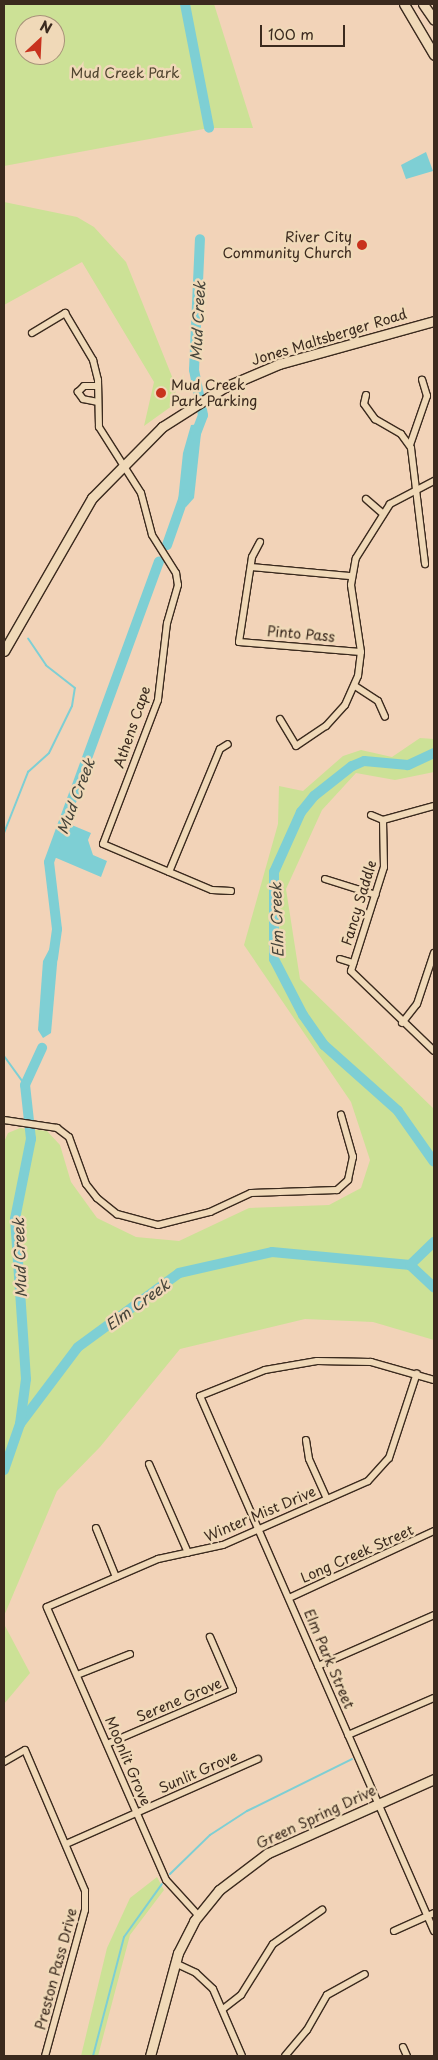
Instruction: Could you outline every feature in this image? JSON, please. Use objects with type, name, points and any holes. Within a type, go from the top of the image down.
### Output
[{"type":"main road","points":[[404,4],[433,51]]},
{"type":"main road","points":[[424,4],[434,20]]},
{"type":"main road","name":"Jones Maltsberger Road","points":[[4,651],[81,514],[123,462],[181,414],[224,388],[280,364],[434,321]]},
{"type":"main road","name":"Green Spring Drive","points":[[150,2056],[175,1963],[198,1915],[250,1864],[434,1779]]},
{"type":"street","points":[[32,333],[64,313],[93,360],[98,386],[99,426],[123,462]]},
{"type":"street","points":[[410,445],[427,396],[422,380]]},
{"type":"street","points":[[98,386],[84,386],[78,392],[83,399],[98,402]]},
{"type":"street","points":[[366,395],[364,404],[375,419],[401,434],[410,445],[418,486],[426,564]]},
{"type":"street","name":"Athens Cape","points":[[123,462],[141,493],[152,536],[176,573],[178,585],[167,623],[158,700],[103,844],[212,890],[231,890]]},
{"type":"street","points":[[280,719],[296,746],[336,716],[355,686],[361,652],[350,576],[382,512],[418,486],[434,481]]},
{"type":"street","points":[[366,499],[382,512]]},
{"type":"street","points":[[260,542],[252,568],[350,576]]},
{"type":"street","name":"Pinto Pass","points":[[252,568],[239,642],[361,652]]},
{"type":"street","points":[[355,686],[378,700],[385,717]]},
{"type":"street","points":[[170,872],[220,749],[228,744]]},
{"type":"street","points":[[371,815],[383,820],[434,806]]},
{"type":"street","name":"Fancy Saddle","points":[[383,820],[386,856],[376,895],[351,971],[402,1023]]},
{"type":"street","points":[[325,879],[376,895]]},
{"type":"street","points":[[434,952],[417,1004],[402,1023],[434,1051]]},
{"type":"street","name":"Fancy Saddle","points":[[340,959],[354,963]]},
{"type":"street","points":[[4,1120],[45,1123],[69,1138],[86,1184],[97,1198],[117,1214],[158,1225],[210,1212],[252,1193],[337,1190],[348,1180],[352,1157],[341,1115]]},
{"type":"street","name":"Elm Park Street","points":[[417,1373],[371,1362],[318,1361],[265,1370],[200,1396],[378,1804],[431,1914],[434,1931]]},
{"type":"street","points":[[417,1373],[434,1380]]},
{"type":"street","name":"Winter Mist Drive","points":[[48,1607],[158,1559],[223,1545],[368,1481],[384,1467],[417,1373]]},
{"type":"street","points":[[306,1440],[309,1459],[327,1499]]},
{"type":"street","points":[[149,1464],[188,1553]]},
{"type":"street","points":[[96,1528],[116,1577]]},
{"type":"street","name":"Long Creek Street","points":[[289,1598],[434,1531]]},
{"type":"street","name":"Moonlit Grove","points":[[48,1607],[166,1880],[198,1915]]},
{"type":"street","points":[[318,1666],[434,1615]]},
{"type":"street","name":"Serene Grove","points":[[107,1744],[232,1690],[210,1637]]},
{"type":"street","points":[[77,1675],[130,1654]]},
{"type":"street","points":[[348,1735],[434,1698]]},
{"type":"street","name":"Preston Pass Drive","points":[[4,1762],[25,1750],[84,1884],[86,1904],[45,2056]]},
{"type":"street","name":"Sunlit Grove","points":[[66,1844],[258,1759]]},
{"type":"street","points":[[222,2010],[241,1995],[273,1944],[322,1910]]},
{"type":"street","points":[[394,1931],[431,1914]]},
{"type":"street","points":[[175,1963],[205,1980],[222,2010],[242,2056]]},
{"type":"street","points":[[285,2056],[307,2030],[327,1995],[365,1974]]},
{"type":"street","points":[[403,2047],[407,2056]]},
{"type":"green space","name":"Mud Creek Park","points":[[4,4],[214,4],[253,128],[209,128],[4,166]]},
{"type":"green space","points":[[4,202],[77,217],[94,227],[126,262],[175,384],[176,403],[144,426],[154,382],[82,262],[4,305]]},
{"type":"green space","points":[[420,738],[434,739],[434,772],[395,780],[356,773],[322,810],[286,889],[300,979],[434,1109],[434,1340],[373,1322],[305,1319],[180,1349],[100,1447],[57,1491],[4,1616],[4,1142],[8,1133],[20,1128],[47,1131],[60,1145],[71,1182],[97,1218],[136,1237],[179,1241],[249,1208],[329,1205],[361,1188],[370,1160],[351,1102],[244,945],[278,824],[279,786],[303,791],[343,756],[361,750],[392,757]]},
{"type":"green space","points":[[4,1624],[30,1673],[4,1704]]},
{"type":"green space","points":[[157,1877],[164,1890],[130,1935],[98,2056],[81,2056],[107,1948],[130,1898]]},
{"type":"water","points":[[426,152],[433,171],[406,179],[401,165]]},
{"type":"water","points":[[202,424],[194,498],[186,507],[178,501],[183,453],[191,425]]},
{"type":"water","points":[[67,823],[91,833],[88,840],[93,855],[107,861],[101,877],[54,857]]},
{"type":"water","points":[[51,946],[58,953],[51,1033],[43,1038],[38,1030],[43,961]]},
{"type":"waterway","name":"Mud Creek","points":[[185,4],[209,128]]},
{"type":"waterway","name":"Mud Creek","points":[[195,436],[203,415],[194,370],[200,239]]},
{"type":"waterway","name":"Mud Creek","points":[[167,545],[185,494]]},
{"type":"waterway","name":"Mud Creek","points":[[53,958],[57,929],[49,862],[159,562]]},
{"type":"waterway","points":[[4,833],[28,772],[49,753],[72,706],[75,688],[46,665],[28,638]]},
{"type":"waterway","name":"Elm Creek","points":[[434,753],[408,765],[364,761],[352,766],[314,796],[301,812],[274,872],[274,959],[303,1015],[324,1045],[398,1111],[434,1162]]},
{"type":"waterway","name":"Mud Creek","points":[[4,1470],[20,1424],[26,1379],[15,1219],[31,1139],[25,1085],[42,1048]]},
{"type":"waterway","points":[[4,1056],[25,1085]]},
{"type":"waterway","name":"Elm Creek","points":[[20,1424],[78,1347],[179,1273],[272,1252],[410,1265],[434,1242]]},
{"type":"waterway","name":"Elm Creek","points":[[430,1249],[434,1248]]},
{"type":"waterway","points":[[410,1265],[434,1287]]},
{"type":"waterway","points":[[170,1874],[210,1835],[247,1811],[352,1759]]},
{"type":"waterway","points":[[93,2056],[124,1937],[162,1884]]},
{"type":"place","name":"River City Community Church","points":[[362,245]]},
{"type":"place","name":"Mud Creek Park Parking","points":[[161,393]]}]
